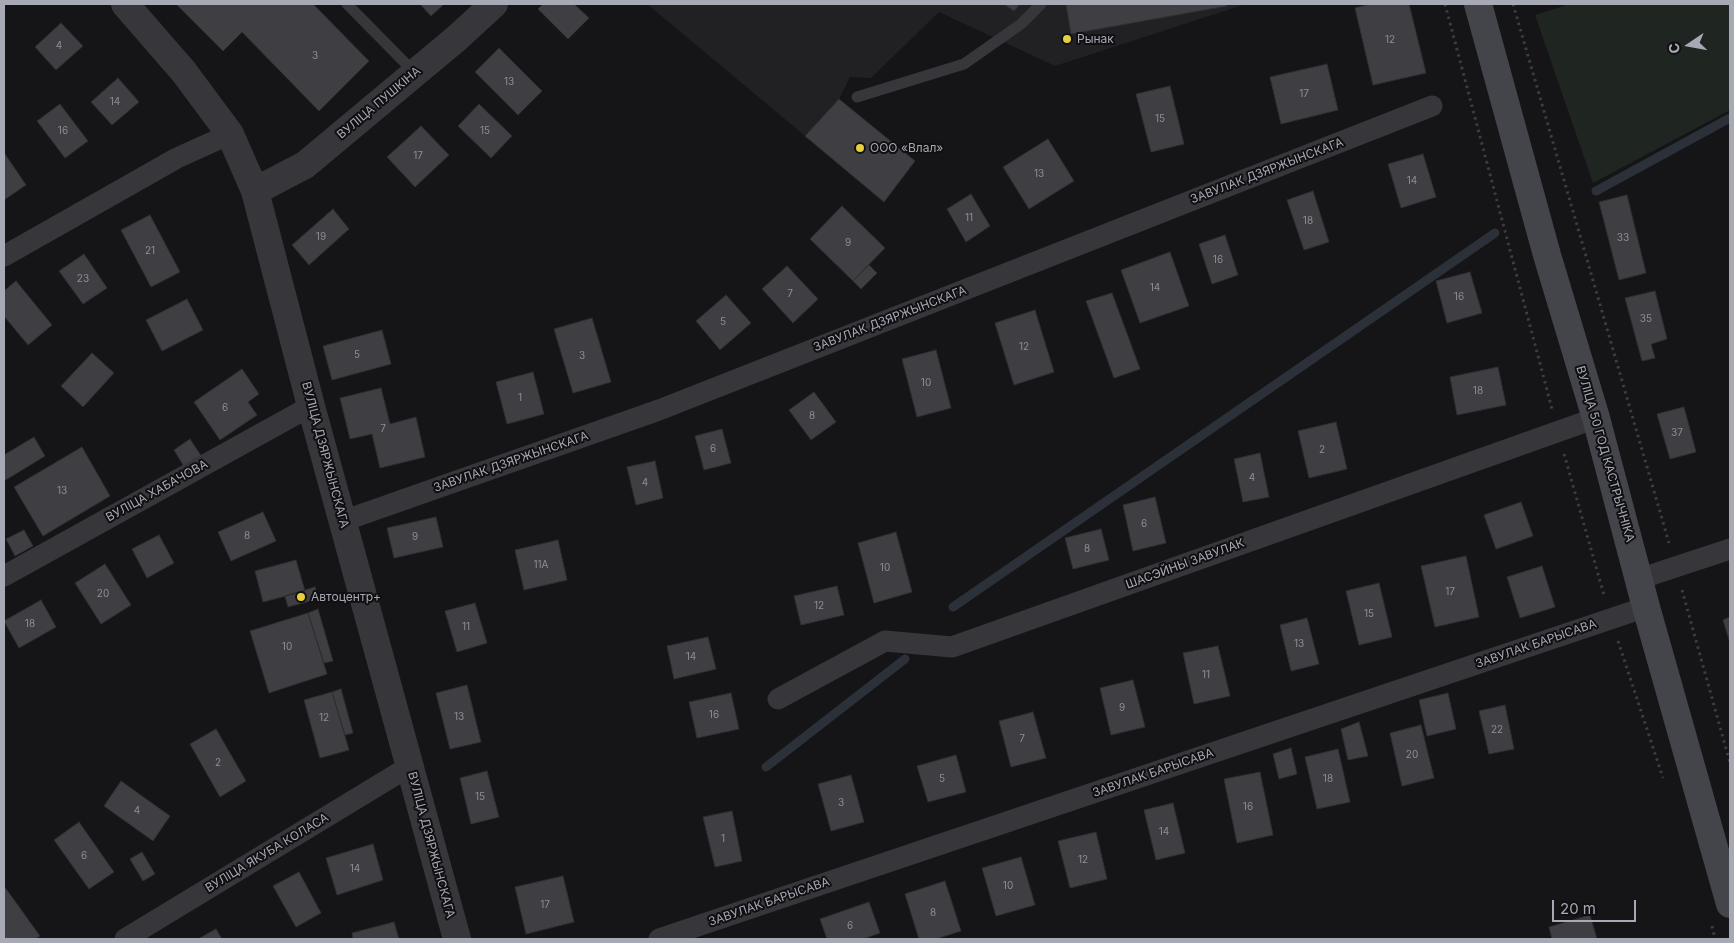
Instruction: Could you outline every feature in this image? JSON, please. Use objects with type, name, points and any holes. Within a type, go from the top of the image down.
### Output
[{"type":"main road","name":"ВУЛІЦА 50 ГОД КАСТРЫЧНІКА","points":[[1478,4],[1547,256],[1596,418],[1639,578],[1720,912]]},
{"type":"street","name":"ВУЛІЦА ДЗЯРЖЫНСКАГА","points":[[125,4],[184,72],[230,134],[255,190],[311,406],[457,939]]},
{"type":"street","name":"ВУЛІЦА ПУШКІНА","points":[[255,190],[305,165],[416,73],[494,4]]},
{"type":"street","name":"ЗАВУЛАК ДЗЯРЖЫНСКАГА","points":[[343,521],[659,410],[1432,106]]},
{"type":"street","points":[[4,256],[178,158],[230,134]]},
{"type":"street","name":"ВУЛІЦА ХАБАЧОВА","points":[[4,576],[311,406]]},
{"type":"street","name":"ШАСЭЙНЫ ЗАВУЛАК","points":[[778,700],[885,641],[952,647],[1596,418]]},
{"type":"street","points":[[1639,578],[1730,549]]},
{"type":"street","name":"ЗАВУЛАК БАРЫСАВА","points":[[659,939],[1646,607]]},
{"type":"street","name":"ВУЛІЦА ЯКУБА КОЛАСА","points":[[125,939],[410,766]]},
{"type":"lane","points":[[347,4],[416,73]]},
{"type":"lane","points":[[857,97],[964,64],[1021,24],[1041,4]]},
{"type":"path","points":[[1445,4],[1558,431],[1611,619],[1663,779]]},
{"type":"path","points":[[1513,4],[1676,567],[1730,763]]},
{"type":"path","points":[[1715,939],[1720,912]]},
{"type":"shaded area","points":[[647,4],[1246,4],[1055,66],[939,12],[871,78],[850,77],[839,99],[805,136]]},
{"type":"shaded area","points":[[1570,4],[1730,4],[1730,110],[1593,183],[1535,15]]},
{"type":"building","points":[[176,4],[313,4],[369,61],[319,111],[242,32],[223,51]]},
{"type":"building","points":[[420,4],[444,4],[431,16]]},
{"type":"building","points":[[543,4],[574,4],[589,18],[568,39],[538,9]]},
{"type":"building","points":[[1004,4],[1020,4],[1014,11]]},
{"type":"building","points":[[1066,4],[1226,4],[1227,6],[1071,34]]},
{"type":"building","points":[[1371,4],[1409,4],[1426,73],[1373,85],[1355,8]]},
{"type":"building","points":[[61,23],[83,46],[56,70],[35,47]]},
{"type":"building","points":[[499,48],[542,91],[518,115],[475,72]]},
{"type":"building","points":[[1327,64],[1338,110],[1281,124],[1270,77]]},
{"type":"building","points":[[118,78],[139,102],[112,125],[91,102]]},
{"type":"building","points":[[1170,86],[1184,144],[1151,152],[1136,94]]},
{"type":"building","name":"ООО «Влал»","points":[[839,99],[915,161],[884,202],[805,136]]},
{"type":"building","points":[[60,104],[88,141],[65,158],[37,121]]},
{"type":"building","points":[[479,104],[512,136],[491,158],[458,126]]},
{"type":"building","points":[[421,126],[449,155],[415,187],[387,157]]},
{"type":"building","points":[[1048,139],[1074,181],[1029,209],[1003,167]]},
{"type":"building","points":[[1423,154],[1436,197],[1401,208],[1388,164]]},
{"type":"building","points":[[4,155],[26,185],[4,200]]},
{"type":"building","points":[[1313,191],[1329,242],[1304,250],[1287,200]]},
{"type":"building","points":[[971,194],[990,226],[966,242],[947,209]]},
{"type":"building","points":[[1627,195],[1646,273],[1619,280],[1599,202]]},
{"type":"building","points":[[842,206],[885,248],[853,281],[810,239]]},
{"type":"building","points":[[333,209],[349,229],[309,265],[292,245]]},
{"type":"building","points":[[150,215],[180,272],[151,287],[121,230]]},
{"type":"building","points":[[1225,235],[1238,275],[1212,284],[1199,244]]},
{"type":"building","points":[[1170,252],[1189,306],[1140,323],[1121,270]]},
{"type":"building","points":[[84,254],[107,288],[83,304],[59,271]]},
{"type":"building","points":[[869,265],[877,273],[861,289],[853,281]]},
{"type":"building","points":[[787,266],[818,299],[793,323],[762,289]]},
{"type":"building","points":[[1470,272],[1482,313],[1447,323],[1436,281]]},
{"type":"building","points":[[16,281],[52,325],[28,345],[4,316],[4,291]]},
{"type":"building","points":[[1655,291],[1667,339],[1651,344],[1655,358],[1642,361],[1625,298]]},
{"type":"building","points":[[1112,293],[1140,369],[1114,378],[1086,301]]},
{"type":"building","points":[[726,295],[751,323],[720,350],[696,321]]},
{"type":"building","points":[[187,299],[203,330],[162,351],[146,320]]},
{"type":"building","points":[[1035,310],[1054,372],[1014,385],[995,323]]},
{"type":"building","points":[[592,318],[611,382],[573,393],[554,329]]},
{"type":"building","points":[[382,330],[391,364],[332,380],[323,346]]},
{"type":"building","points":[[936,350],[951,408],[917,417],[902,359]]},
{"type":"building","points":[[92,353],[114,373],[83,407],[61,386]]},
{"type":"building","points":[[1498,367],[1506,405],[1457,415],[1450,377]]},
{"type":"building","points":[[242,369],[259,394],[248,402],[257,415],[220,440],[194,402]]},
{"type":"building","points":[[533,372],[544,414],[507,424],[496,382]]},
{"type":"building","points":[[381,388],[390,424],[416,417],[425,457],[380,468],[372,434],[350,439],[340,398]]},
{"type":"building","points":[[814,392],[836,422],[811,440],[789,410]]},
{"type":"building","points":[[1684,407],[1696,452],[1670,459],[1657,414]]},
{"type":"building","points":[[1336,422],[1347,469],[1309,478],[1298,431]]},
{"type":"building","points":[[722,429],[731,463],[704,470],[695,436]]},
{"type":"building","points":[[34,437],[45,456],[4,481],[4,455]]},
{"type":"building","points":[[190,439],[202,457],[185,468],[174,450]]},
{"type":"building","points":[[82,447],[110,496],[43,536],[14,487]]},
{"type":"building","points":[[1260,453],[1269,497],[1243,502],[1234,459]]},
{"type":"building","points":[[655,461],[663,498],[636,505],[627,467]]},
{"type":"building","points":[[1155,497],[1166,543],[1133,551],[1123,505]]},
{"type":"building","points":[[1521,502],[1533,536],[1496,549],[1484,515]]},
{"type":"building","points":[[263,512],[276,541],[231,561],[218,532]]},
{"type":"building","points":[[436,517],[443,547],[394,558],[387,528]]},
{"type":"building","points":[[1101,529],[1109,560],[1073,569],[1065,538]]},
{"type":"building","points":[[24,530],[33,546],[15,556],[6,539]]},
{"type":"building","points":[[896,532],[912,592],[874,603],[858,543]]},
{"type":"building","points":[[159,535],[174,563],[147,578],[132,549]]},
{"type":"building","points":[[558,540],[567,580],[524,590],[515,550]]},
{"type":"building","points":[[1466,556],[1479,617],[1435,627],[1421,566]]},
{"type":"building","points":[[296,560],[305,591],[263,602],[255,571]]},
{"type":"building","points":[[105,564],[131,605],[101,624],[75,583]]},
{"type":"building","points":[[1542,566],[1555,607],[1520,618],[1507,577]]},
{"type":"building","points":[[1379,583],[1392,637],[1359,645],[1346,591]]},
{"type":"building","points":[[837,586],[844,615],[801,625],[794,596]]},
{"type":"building","name":"Автоцентр+","points":[[315,587],[318,599],[288,607],[285,596]]},
{"type":"building","points":[[41,600],[56,627],[19,648],[4,621]]},
{"type":"building","points":[[475,603],[487,643],[457,652],[445,611]]},
{"type":"building","points":[[318,609],[333,661],[324,663],[308,613]]},
{"type":"building","points":[[308,613],[327,674],[269,693],[250,631]]},
{"type":"building","points":[[1730,617],[1730,643],[1723,620]]},
{"type":"building","points":[[1307,618],[1319,664],[1291,671],[1280,625]]},
{"type":"building","points":[[708,637],[716,669],[674,679],[667,646]]},
{"type":"building","points":[[1218,646],[1230,696],[1194,704],[1183,653]]},
{"type":"building","points":[[1133,680],[1145,727],[1111,735],[1100,688]]},
{"type":"building","points":[[467,685],[481,742],[450,749],[436,693]]},
{"type":"building","points":[[341,689],[353,733],[345,735],[332,692]]},
{"type":"building","points":[[332,692],[349,750],[320,758],[304,700]]},
{"type":"building","points":[[731,693],[739,729],[697,738],[689,702]]},
{"type":"building","points":[[1448,693],[1456,729],[1427,736],[1419,700]]},
{"type":"building","points":[[1505,705],[1514,749],[1489,754],[1479,711]]},
{"type":"building","points":[[1033,712],[1046,758],[1011,767],[999,721]]},
{"type":"building","points":[[1359,722],[1368,756],[1348,760],[1341,729]]},
{"type":"building","points":[[1421,725],[1434,778],[1402,786],[1390,733]]},
{"type":"building","points":[[216,729],[246,781],[220,797],[190,744]]},
{"type":"building","points":[[1291,748],[1297,774],[1279,779],[1273,754]]},
{"type":"building","points":[[1338,749],[1350,802],[1317,809],[1305,757]]},
{"type":"building","points":[[956,755],[966,792],[928,802],[917,766]]},
{"type":"building","points":[[487,771],[499,817],[471,824],[460,778]]},
{"type":"building","points":[[1260,772],[1273,835],[1237,843],[1224,779]]},
{"type":"building","points":[[851,775],[864,822],[831,831],[818,784]]},
{"type":"building","points":[[121,781],[170,816],[153,841],[104,806]]},
{"type":"building","points":[[1173,803],[1185,853],[1156,860],[1144,810]]},
{"type":"building","points":[[732,811],[742,861],[715,867],[703,817]]},
{"type":"building","points":[[79,822],[114,872],[89,889],[54,840]]},
{"type":"building","points":[[1096,832],[1107,879],[1070,888],[1058,841]]},
{"type":"building","points":[[373,844],[383,880],[337,895],[326,858]]},
{"type":"building","points":[[142,852],[155,874],[143,881],[130,859]]},
{"type":"building","points":[[1021,857],[1035,905],[996,916],[982,868]]},
{"type":"building","points":[[299,872],[321,913],[296,927],[273,886]]},
{"type":"building","points":[[563,876],[574,922],[526,934],[515,887]]},
{"type":"building","points":[[945,881],[961,931],[936,939],[919,939],[905,894]]},
{"type":"building","points":[[4,886],[40,936],[35,939],[4,939]]},
{"type":"building","points":[[869,902],[880,933],[863,939],[827,939],[820,919]]},
{"type":"building","points":[[1590,915],[1597,939],[1552,939],[1549,927]]},
{"type":"building","points":[[394,922],[399,939],[353,939],[352,933]]},
{"type":"building","points":[[216,929],[222,939],[198,939]]},
{"type":"waterway","points":[[1596,191],[1730,118]]},
{"type":"waterway","points":[[953,607],[1495,233]]},
{"type":"waterway","points":[[766,767],[905,659]]},
{"type":"place","name":"Рынак","points":[[1067,39]]},
{"type":"place","name":"ООО «Влал»","points":[[860,148]]},
{"type":"place","name":"Автоцентр+","points":[[301,597]]}]
